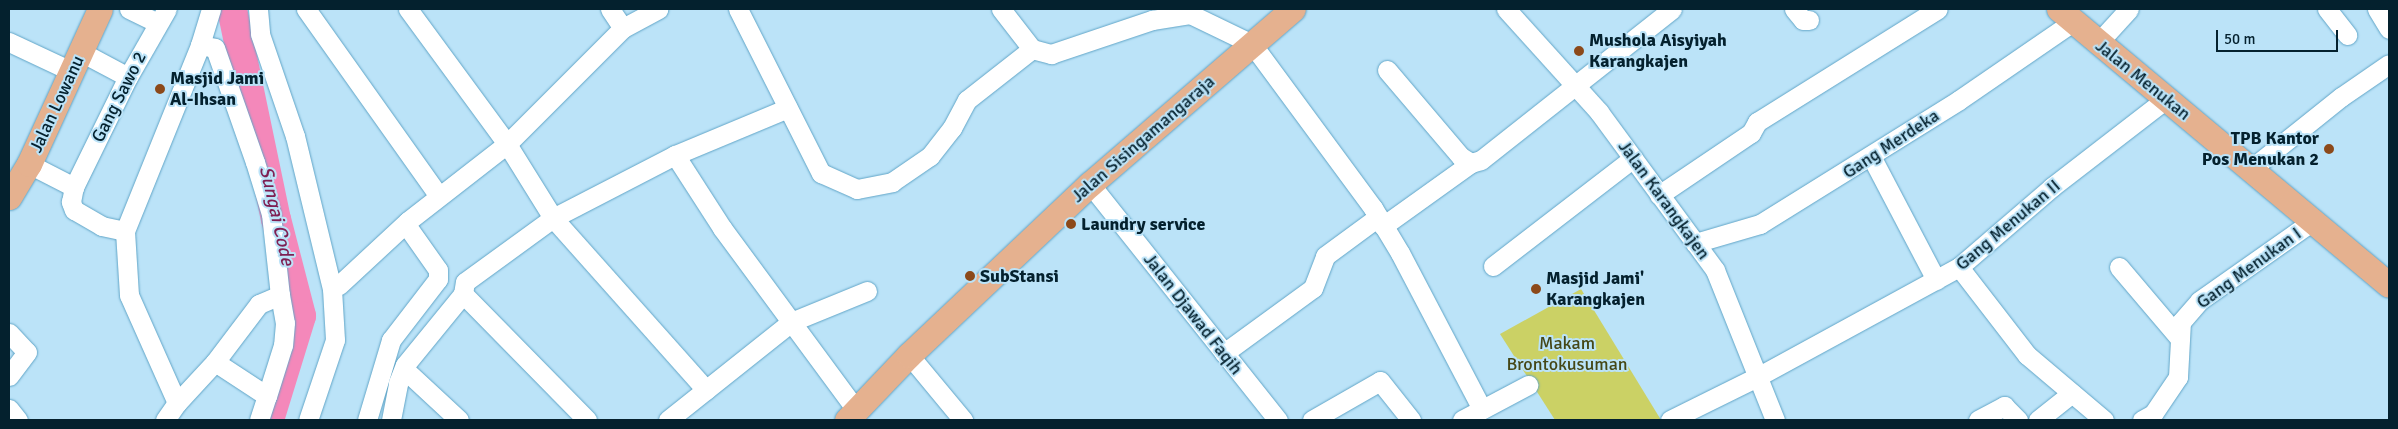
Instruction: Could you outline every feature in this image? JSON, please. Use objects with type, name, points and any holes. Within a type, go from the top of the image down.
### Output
[{"type":"main road","name":"Jalan Lowanu","points":[[9,197],[29,164],[100,9]]},
{"type":"main road","name":"Jalan Sisingamangaraja","points":[[852,415],[908,355],[1090,184],[1293,9]]},
{"type":"main road","name":"Jalan Menukan","points":[[2066,15],[2097,44],[2252,169],[2389,285]]},
{"type":"street","points":[[129,9],[163,16]]},
{"type":"street","points":[[177,403],[130,296],[125,231],[200,45],[211,9]]},
{"type":"street","points":[[258,9],[260,34],[295,136],[332,289],[335,340],[308,420]]},
{"type":"street","points":[[306,9],[439,196]]},
{"type":"street","points":[[408,9],[507,144],[553,218],[706,390]]},
{"type":"street","points":[[610,9],[623,28]]},
{"type":"street","points":[[339,285],[407,222],[507,144],[623,28],[658,9]]},
{"type":"street","points":[[738,9],[821,173],[857,190],[892,182],[930,156],[952,128],[967,100],[1032,49]]},
{"type":"street","points":[[1001,9],[1032,49],[1051,54],[1152,20],[1190,14],[1252,44],[1380,221],[1482,410]]},
{"type":"street","name":"Jalan Karangkajen","points":[[1506,9],[1576,84],[1715,270],[1760,376],[1775,420]]},
{"type":"street","points":[[1224,352],[1313,288],[1325,256],[1471,163],[1481,160],[1672,9]]},
{"type":"street","points":[[1794,9],[1803,20],[1809,20]]},
{"type":"street","points":[[1659,195],[1751,133],[1757,122],[1938,9]]},
{"type":"street","points":[[2097,44],[2129,9]]},
{"type":"street","points":[[2327,9],[2347,35]]},
{"type":"street","points":[[2377,9],[2389,29]]},
{"type":"street","name":"Gang Merdeka","points":[[1695,244],[1760,224],[1871,156],[2066,15]]},
{"type":"street","name":"Gang Sawo 2","points":[[74,187],[128,77],[163,16]]},
{"type":"street","points":[[9,42],[128,77]]},
{"type":"street","points":[[200,45],[216,48],[271,214],[285,323],[283,345],[259,420]]},
{"type":"street","points":[[2252,169],[2353,88],[2389,64]]},
{"type":"street","points":[[1387,70],[1462,157],[1471,163]]},
{"type":"street","name":"Gang Menukan II","points":[[1679,418],[1959,268],[2052,187],[2166,99]]},
{"type":"street","points":[[391,420],[404,369],[463,294],[465,282],[553,218],[675,155],[788,108]]},
{"type":"street","points":[[675,155],[722,228],[791,322],[852,415]]},
{"type":"street","points":[[1871,156],[1936,280]]},
{"type":"street","points":[[1493,266],[1632,158]]},
{"type":"street","points":[[29,164],[74,187],[71,202],[74,210],[102,226],[125,231]]},
{"type":"street","name":"Jalan Djawad Faqih","points":[[1090,184],[1278,420]]},
{"type":"street","name":"Gang Menukan I","points":[[2142,420],[2153,414],[2178,378],[2181,322],[2199,301],[2312,221]]},
{"type":"street","points":[[367,420],[391,340],[438,279],[438,270],[407,222]]},
{"type":"street","points":[[2119,267],[2180,339]]},
{"type":"street","points":[[1959,268],[2027,356],[2101,418]]},
{"type":"street","points":[[668,420],[791,322],[867,291]]},
{"type":"street","points":[[463,294],[588,420]]},
{"type":"street","points":[[165,420],[177,403],[215,362],[259,304],[280,295]]},
{"type":"street","points":[[9,333],[27,352],[9,376]]},
{"type":"street","points":[[908,355],[963,420]]},
{"type":"street","points":[[215,362],[267,396]]},
{"type":"street","points":[[404,369],[459,420]]},
{"type":"street","points":[[1312,420],[1380,382],[1411,420]]},
{"type":"street","points":[[1462,420],[1528,385]]},
{"type":"street","points":[[2038,420],[2072,393]]},
{"type":"street","points":[[1978,420],[2004,406],[2018,420]]},
{"type":"street","points":[[9,408],[18,420]]},
{"type":"green space","name":"Makam Brontokusuman","points":[[1581,289],[1661,420],[1555,420],[1500,334]]},
{"type":"waterway","name":"Sungai Code","points":[[232,9],[276,219],[301,316],[269,420]]},
{"type":"place","name":"Mushola Aisyiyah Karangkajen","points":[[1579,51]]},
{"type":"place","name":"Masjid Jami Al-Ihsan","points":[[160,89]]},
{"type":"place","name":"TPB Kantor Pos Menukan 2","points":[[2329,149]]},
{"type":"place","name":"Laundry service","points":[[1071,224]]},
{"type":"place","name":"SubStansi","points":[[970,276]]},
{"type":"place","name":"Masjid Jami' Karangkajen","points":[[1536,289]]}]
